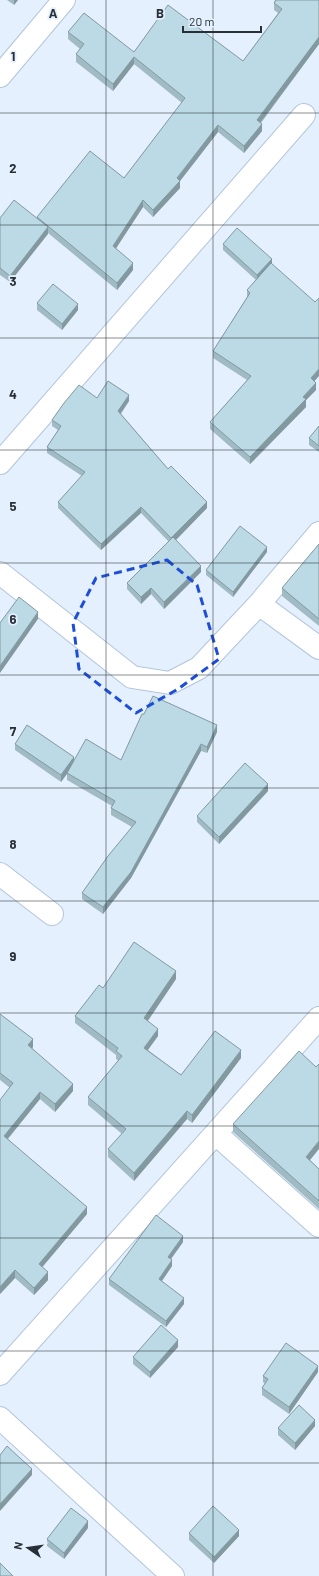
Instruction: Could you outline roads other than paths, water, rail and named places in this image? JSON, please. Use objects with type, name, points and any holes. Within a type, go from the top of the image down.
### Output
[{"type":"street","points":[[0,76],[64,0]]},
{"type":"street","points":[[0,463],[304,115]]},
{"type":"street","points":[[0,572],[132,677],[170,683],[199,668],[259,604],[319,533]]},
{"type":"street","points":[[259,604],[319,648]]},
{"type":"street","points":[[0,874],[52,914]]},
{"type":"street","points":[[0,1374],[319,1018]]},
{"type":"street","points":[[216,1134],[319,1226]]},
{"type":"street","points":[[0,1418],[173,1576]]}]
